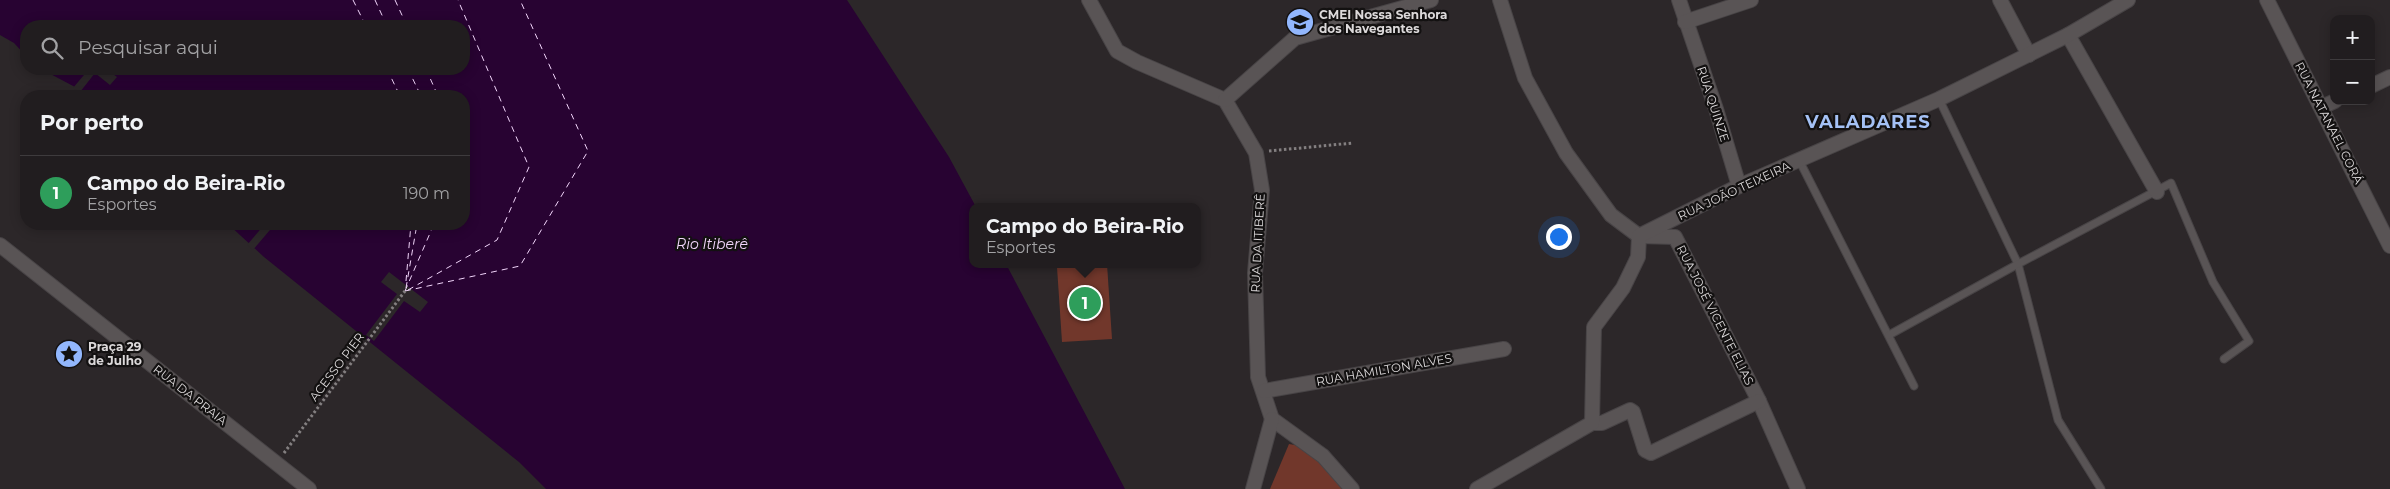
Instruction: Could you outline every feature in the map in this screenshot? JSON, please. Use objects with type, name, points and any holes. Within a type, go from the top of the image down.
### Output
[{"type":"street","points":[[1089,0],[1116,51],[1225,100],[1295,38],[1426,0]]},
{"type":"street","points":[[1500,0],[1525,78],[1566,153],[1611,215],[1639,236],[1638,257],[1623,288],[1594,327],[1592,423]]},
{"type":"street","name":"RUA QUINZE","points":[[1679,0],[1716,109],[1739,186]]},
{"type":"street","points":[[1685,22],[1751,0]]},
{"type":"street","points":[[2000,0],[2029,55]]},
{"type":"street","name":"RUA JOÃO TEIXEIRA","points":[[1639,236],[1739,186],[1939,99],[2068,35],[2128,0]]},
{"type":"street","name":"RUA NATANAEL CORÁ","points":[[2266,0],[2322,107],[2390,246]]},
{"type":"street","points":[[2068,35],[2157,192]]},
{"type":"street","points":[[2375,84],[2390,77]]},
{"type":"street","name":"RUA DA ITIBERÊ","points":[[1225,100],[1256,153],[1262,190],[1255,273],[1258,377],[1272,419]]},
{"type":"street","points":[[2322,107],[2330,103]]},
{"type":"street","name":"RUA JOSÉ VICENTE ELIAS","points":[[1639,236],[1675,237],[1759,400],[1798,489]]},
{"type":"street","name":"RUA DA PRAIA","points":[[0,245],[309,489]]},
{"type":"street","name":"RUA HAMILTON ALVES","points":[[1264,391],[1504,349]]},
{"type":"street","points":[[1477,489],[1592,423],[1602,423],[1630,410],[1633,412],[1645,450],[1651,453],[1759,400]]},
{"type":"street","points":[[1253,489],[1272,419],[1323,456],[1352,489]]},
{"type":"lane","points":[[1939,99],[2018,264],[2058,420],[2101,489]]},
{"type":"lane","points":[[1799,160],[1914,386]]},
{"type":"lane","points":[[1889,335],[2018,264],[2171,184],[2213,282],[2249,341],[2224,360]]},
{"type":"path","points":[[1256,153],[1353,143]]},
{"type":"path","name":"ACESSO PIER","points":[[283,453],[405,291]]},
{"type":"shaded area","points":[[1057,268],[1107,268],[1112,339],[1062,342]]},
{"type":"shaded area","points":[[1289,444],[1306,447],[1349,489],[1270,489]]},
{"type":"water","name":"Rio Itiberê","points":[[0,0],[847,0],[949,157],[974,203],[969,203],[969,268],[1008,268],[1125,489],[546,489],[519,462],[264,257],[235,230],[470,230],[470,90],[81,90],[52,75],[470,75],[470,20],[20,20],[20,50],[14,43],[0,35]]},
{"type":"pier","points":[[84,75],[93,75],[82,90],[73,88]]},
{"type":"pier","points":[[98,75],[114,75],[117,77],[110,85]]},
{"type":"pier","points":[[260,230],[270,230],[253,250],[247,245]]},
{"type":"pier","points":[[389,272],[428,302],[420,312],[404,301],[374,341],[366,335],[397,294],[381,282]]},
{"type":"ferry route","points":[[353,0],[363,20]]},
{"type":"ferry route","points":[[375,0],[384,20]]},
{"type":"ferry route","points":[[395,0],[404,20]]},
{"type":"ferry route","points":[[458,0],[467,20]]},
{"type":"ferry route","points":[[405,291],[520,266],[588,151],[520,0]]},
{"type":"ferry route","points":[[408,290],[497,240],[529,167],[470,28]]},
{"type":"ferry route","points":[[390,75],[397,90]]},
{"type":"ferry route","points":[[411,75],[418,90]]},
{"type":"ferry route","points":[[429,75],[435,90]]},
{"type":"ferry route","points":[[406,281],[410,230]]},
{"type":"ferry route","points":[[406,288],[416,230]]},
{"type":"ferry route","points":[[405,291],[431,230]]},
{"type":"place","name":"CMEI Nossa Senhora dos Navegantes","points":[[1300,22]]},
{"type":"place","name":"Campo do Beira-Rio","points":[[1085,303]]},
{"type":"place","name":"Praça 29 de Julho","points":[[69,354]]},
{"type":"district","name":"VALADARES","points":[[1868,122]]}]
